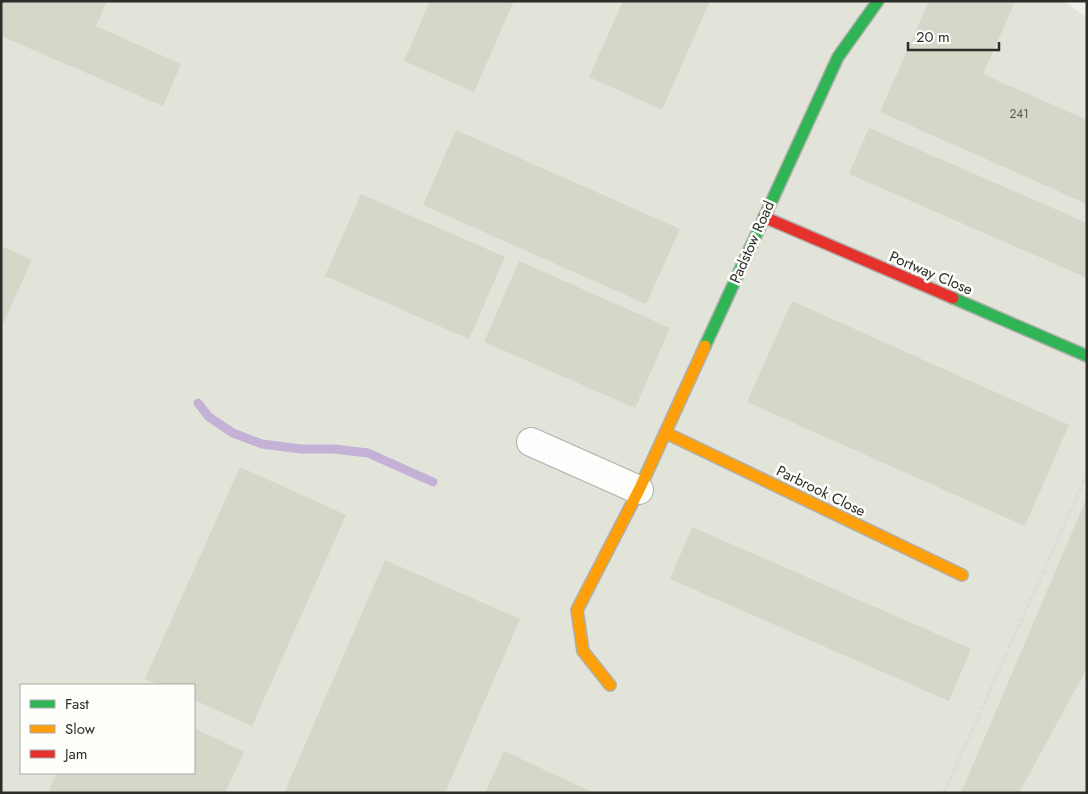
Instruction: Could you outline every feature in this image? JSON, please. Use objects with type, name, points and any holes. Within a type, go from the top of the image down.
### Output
[{"type":"street","name":"Padstow Road","points":[[610,685],[583,651],[578,610],[666,433],[838,57],[878,1]]},
{"type":"street","name":"Portway Close","points":[[764,217],[1087,356]]},
{"type":"street","name":"Parbrook Close","points":[[666,433],[962,575]]},
{"type":"street","points":[[531,442],[639,490]]},
{"type":"path","points":[[944,793],[1087,474]]},
{"type":"shaded area","points":[[1,1],[1064,1],[1087,18],[1087,793],[1,793]]},
{"type":"building","points":[[1,1],[107,1],[96,26],[181,64],[163,106],[1,36]]},
{"type":"building","points":[[430,1],[514,1],[474,92],[404,61]]},
{"type":"building","points":[[623,1],[710,1],[662,110],[589,77]]},
{"type":"building","points":[[929,1],[1015,2],[983,74],[1087,120],[1087,204],[880,112]]},
{"type":"building","points":[[869,128],[1087,223],[1087,278],[849,174]]},
{"type":"building","points":[[456,130],[680,229],[646,304],[423,205]]},
{"type":"building","points":[[361,194],[505,257],[469,339],[325,276]]},
{"type":"building","points":[[1,246],[32,260],[1,328]]},
{"type":"building","points":[[519,261],[670,328],[635,408],[484,342]]},
{"type":"building","points":[[792,301],[1069,425],[1025,526],[747,402]]},
{"type":"building","points":[[240,467],[346,515],[252,726],[195,700],[195,684],[158,684],[145,679]]},
{"type":"building","points":[[1087,497],[1087,668],[1019,793],[961,793]]},
{"type":"building","points":[[692,527],[971,649],[949,701],[670,579]]},
{"type":"building","points":[[385,560],[520,619],[445,793],[284,793]]},
{"type":"building","points":[[195,728],[244,752],[225,793],[55,793],[49,790],[57,774],[195,774]]},
{"type":"building","points":[[504,751],[594,793],[485,793]]},
{"type":"waterway","points":[[198,403],[209,417],[233,433],[262,444],[301,449],[334,449],[368,453],[433,482]]},
{"type":"traffic: fast","points":[[705,346],[838,57],[878,1]]},
{"type":"traffic: fast","points":[[953,298],[1087,356]]},
{"type":"traffic: slow","points":[[610,685],[583,651],[577,610],[639,490],[705,346]]},
{"type":"traffic: slow","points":[[666,433],[962,575]]},
{"type":"traffic: jam","points":[[764,217],[953,298]]}]
